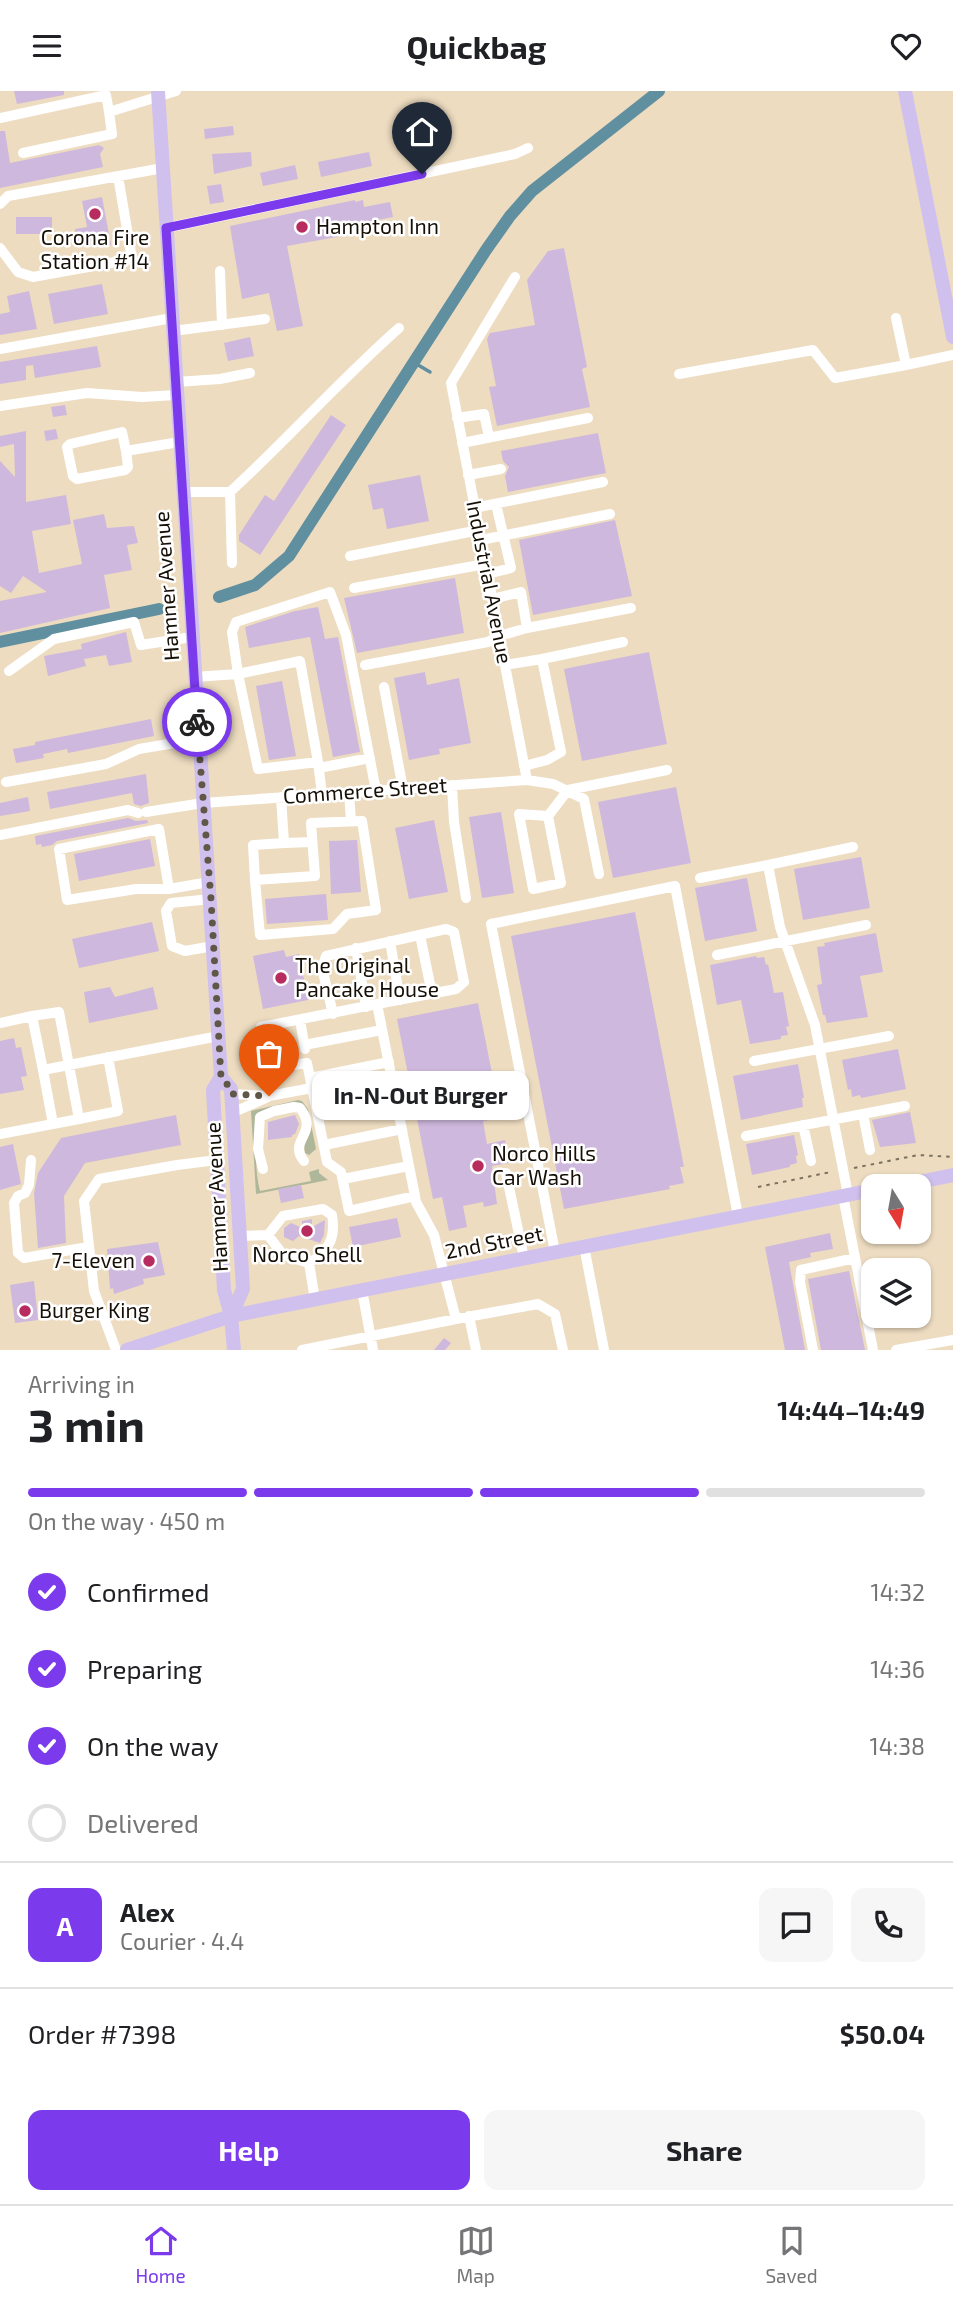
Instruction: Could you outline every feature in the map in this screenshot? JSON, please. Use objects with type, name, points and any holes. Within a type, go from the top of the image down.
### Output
[{"type":"main road","points":[[905,91],[953,337]]},
{"type":"main road","name":"Hamner Avenue","points":[[158,94],[219,1037],[221,1077],[213,1090],[224,1294],[231,1316],[234,1350]]},
{"type":"main road","name":"Hamner Avenue","points":[[221,1077],[232,1094],[243,1289],[231,1316]]},
{"type":"main road","points":[[931,1179],[953,1175]]},
{"type":"main road","name":"2nd Street","points":[[127,1350],[231,1316],[861,1193]]},
{"type":"street","points":[[109,112],[158,94],[176,91]]},
{"type":"street","points":[[0,118],[106,95],[112,134],[23,153]]},
{"type":"street","points":[[166,228],[515,155],[528,149]]},
{"type":"street","points":[[0,204],[8,196],[163,168]]},
{"type":"street","points":[[0,248],[18,272],[33,277],[132,259],[118,176]]},
{"type":"street","points":[[220,271],[222,324]]},
{"type":"street","name":"Industrial Avenue","points":[[516,277],[450,383],[527,780]]},
{"type":"street","points":[[897,318],[906,365]]},
{"type":"street","points":[[0,349],[172,325],[222,324],[265,319]]},
{"type":"street","points":[[183,492],[230,492],[290,436],[355,367],[399,328]]},
{"type":"street","points":[[679,374],[813,350],[835,378],[953,355]]},
{"type":"street","points":[[0,406],[87,393],[142,397],[250,373]]},
{"type":"street","points":[[457,418],[484,414],[489,437]]},
{"type":"street","points":[[462,443],[588,418]]},
{"type":"street","points":[[122,432],[126,451],[128,467],[125,470],[77,479],[73,476],[67,447],[69,444],[122,432]]},
{"type":"street","points":[[126,451],[179,442]]},
{"type":"street","points":[[468,475],[501,469]]},
{"type":"street","points":[[474,508],[603,482]]},
{"type":"street","points":[[230,492],[232,563]]},
{"type":"street","points":[[354,588],[486,569],[511,568],[496,503]]},
{"type":"street","points":[[350,555],[480,535],[503,536],[610,514]]},
{"type":"street","points":[[370,758],[258,769],[238,674],[232,632],[236,622],[330,592],[346,635],[370,758],[376,791]]},
{"type":"street","points":[[492,599],[521,593],[527,628]]},
{"type":"street","points":[[365,665],[488,642],[527,628],[631,608]]},
{"type":"street","points":[[9,671],[54,639],[134,622],[141,645],[192,637]]},
{"type":"street","points":[[505,665],[623,642]]},
{"type":"street","points":[[524,766],[561,752],[542,659]]},
{"type":"street","points":[[194,677],[238,674],[300,661],[322,795]]},
{"type":"street","points":[[384,687],[403,789]]},
{"type":"street","points":[[6,782],[106,764],[139,749],[198,739]]},
{"type":"street","points":[[548,815],[519,814],[533,889],[561,883],[548,815],[568,790],[667,770]]},
{"type":"street","name":"Commerce Street","points":[[0,835],[128,810],[142,813],[203,803],[527,780],[553,784],[568,790]]},
{"type":"street","points":[[452,785],[453,815],[466,898]]},
{"type":"street","points":[[568,790],[584,799],[599,874]]},
{"type":"street","points":[[349,793],[351,821]]},
{"type":"street","points":[[281,797],[284,843]]},
{"type":"street","points":[[255,880],[315,876],[311,823],[362,821],[376,910],[347,914],[333,929],[260,935],[255,880],[253,845],[312,842]]},
{"type":"street","points":[[169,889],[159,829],[59,849],[67,900],[136,889],[169,889],[209,882]]},
{"type":"street","points":[[700,878],[853,847]]},
{"type":"street","points":[[768,865],[780,927],[816,1025],[873,1350]]},
{"type":"street","points":[[555,1252],[491,924],[676,886],[738,1216]]},
{"type":"street","points":[[211,899],[172,903],[166,911],[172,946],[186,951],[213,946]]},
{"type":"street","points":[[717,955],[866,925]]},
{"type":"street","points":[[307,1063],[267,1069],[261,1027],[333,1014],[456,989],[464,982],[454,932],[451,929],[326,956],[322,968],[333,1014]]},
{"type":"street","points":[[420,935],[432,994]]},
{"type":"street","points":[[390,941],[400,1000]]},
{"type":"street","points":[[356,948],[371,1005],[382,1030],[415,1196],[434,1235],[456,1319]]},
{"type":"street","points":[[0,1023],[59,1012],[79,1119]]},
{"type":"street","points":[[32,1016],[53,1124]]},
{"type":"street","points":[[300,1020],[327,1162],[341,1172],[349,1211],[415,1196]]},
{"type":"street","points":[[304,1045],[382,1030]]},
{"type":"street","points":[[754,1061],[889,1036]]},
{"type":"street","points":[[43,1070],[219,1037]]},
{"type":"street","points":[[0,1134],[118,1111],[108,1057]]},
{"type":"street","points":[[233,1113],[269,1096],[389,1062]]},
{"type":"street","points":[[232,1094],[269,1096]]},
{"type":"street","points":[[318,1115],[396,1100]]},
{"type":"street","points":[[746,1136],[905,1106]]},
{"type":"street","points":[[263,1169],[258,1149],[260,1117],[286,1108],[300,1108],[304,1113],[307,1129],[298,1149],[304,1161]]},
{"type":"street","points":[[863,1114],[870,1150]]},
{"type":"street","points":[[803,1125],[810,1161]]},
{"type":"street","points":[[324,1145],[402,1129]]},
{"type":"street","points":[[31,1160],[29,1185],[14,1203],[18,1253],[24,1258],[88,1247]]},
{"type":"street","points":[[116,1350],[94,1291],[84,1201],[99,1179],[217,1160]]},
{"type":"street","points":[[343,1179],[409,1165]]},
{"type":"street","points":[[506,1173],[524,1258]]},
{"type":"street","points":[[240,1236],[268,1235],[283,1216],[323,1209],[332,1215],[332,1242],[320,1256],[309,1263],[283,1255],[268,1235]]},
{"type":"street","points":[[584,1246],[604,1350]]},
{"type":"street","points":[[813,1350],[800,1282],[801,1270],[855,1258]]},
{"type":"street","points":[[309,1263],[314,1300]]},
{"type":"street","points":[[362,1290],[373,1350]]},
{"type":"street","points":[[302,1350],[538,1304],[555,1314],[563,1350]]},
{"type":"street","points":[[469,1316],[476,1350]]},
{"type":"street","points":[[896,1350],[953,1340]]},
{"type":"path","points":[[758,1187],[918,1155],[953,1157]]},
{"type":"green space","points":[[298,1100],[308,1109],[316,1149],[309,1155],[305,1153],[304,1144],[311,1130],[306,1111],[261,1112],[256,1161],[260,1191],[311,1181],[309,1172],[319,1169],[319,1173],[328,1180],[256,1194],[251,1111]]},
{"type":"building","points":[[14,91],[64,91],[64,95],[17,104]]},
{"type":"building","points":[[233,126],[234,135],[205,139],[204,129]]},
{"type":"building","points":[[0,131],[5,131],[10,163],[99,145],[104,148],[100,154],[103,167],[0,188]]},
{"type":"building","points":[[251,152],[252,166],[214,174],[212,154]]},
{"type":"building","points":[[369,152],[372,166],[321,177],[318,162]]},
{"type":"building","points":[[295,165],[298,179],[263,186],[260,173]]},
{"type":"building","points":[[221,184],[224,202],[210,204],[207,186]]},
{"type":"building","name":"Corona Fire Station #14","points":[[102,197],[111,245],[78,247],[75,229],[87,227],[82,201]]},
{"type":"building","points":[[363,200],[364,207],[390,202],[393,217],[367,222],[368,229],[353,234],[287,246],[303,326],[277,331],[269,293],[242,299],[230,226]]},
{"type":"building","points":[[16,217],[52,217],[52,234],[16,234]]},
{"type":"building","points":[[564,248],[587,367],[582,369],[590,407],[497,426],[489,387],[496,386],[487,339],[490,333],[535,325],[527,280],[548,251]]},
{"type":"building","points":[[102,284],[108,314],[54,324],[48,294]]},
{"type":"building","points":[[29,291],[37,329],[0,335],[0,314],[10,312],[7,296]]},
{"type":"building","points":[[250,337],[254,356],[228,361],[224,343]]},
{"type":"building","points":[[97,346],[101,367],[35,378],[33,365],[26,366],[26,380],[0,384],[0,362]]},
{"type":"building","points":[[65,405],[67,415],[53,417],[51,407]]},
{"type":"building","points":[[331,415],[346,425],[260,555],[239,541],[239,535],[265,495],[274,501]]},
{"type":"building","points":[[56,429],[58,439],[46,441],[44,431]]},
{"type":"building","points":[[26,431],[26,502],[66,495],[71,524],[32,531],[39,573],[82,564],[73,520],[104,514],[107,528],[134,526],[138,543],[127,545],[132,570],[104,575],[110,608],[0,633],[0,601],[47,592],[23,576],[11,593],[0,586],[0,461],[15,477],[14,444],[0,447],[0,436]]},
{"type":"building","points":[[598,433],[606,473],[508,492],[505,476],[509,467],[503,461],[501,451]]},
{"type":"building","points":[[420,475],[429,521],[387,529],[383,508],[373,510],[368,485]]},
{"type":"building","points":[[615,520],[632,596],[533,615],[519,540]]},
{"type":"building","points":[[455,578],[464,633],[357,653],[344,598]]},
{"type":"building","points":[[318,607],[325,639],[338,637],[360,752],[333,757],[310,637],[249,648],[245,627],[295,611]]},
{"type":"building","points":[[126,632],[132,662],[109,666],[106,655],[84,659],[86,666],[48,676],[44,656],[82,649],[81,644]]},
{"type":"building","points":[[649,652],[667,744],[582,761],[564,669]]},
{"type":"building","points":[[425,672],[427,685],[459,678],[471,743],[439,749],[440,754],[409,760],[394,678]]},
{"type":"building","points":[[282,681],[296,756],[269,760],[256,686]]},
{"type":"building","points":[[151,719],[154,736],[68,753],[67,749],[43,754],[44,758],[16,763],[13,749],[35,745],[35,742]]},
{"type":"building","points":[[146,774],[149,803],[141,806],[134,804],[132,793],[50,809],[47,792]]},
{"type":"building","points":[[676,787],[691,863],[613,878],[598,802]]},
{"type":"building","points":[[28,797],[30,811],[0,816],[0,803]]},
{"type":"building","points":[[501,812],[514,893],[482,898],[469,817]]},
{"type":"building","points":[[128,818],[136,821],[147,820],[148,823],[57,841],[42,847],[41,844],[36,845],[35,836]]},
{"type":"building","points":[[434,820],[448,892],[409,899],[395,828]]},
{"type":"building","points":[[150,839],[155,866],[79,881],[74,854]]},
{"type":"building","points":[[357,840],[361,892],[331,894],[329,841]]},
{"type":"building","points":[[861,857],[870,908],[803,920],[794,869]]},
{"type":"building","points":[[747,878],[757,931],[705,941],[695,888]]},
{"type":"building","points":[[326,894],[328,920],[267,924],[265,899]]},
{"type":"building","points":[[635,912],[684,1167],[680,1167],[684,1183],[669,1186],[670,1189],[564,1209],[511,936]]},
{"type":"building","points":[[152,922],[159,951],[79,968],[72,939]]},
{"type":"building","points":[[876,933],[883,972],[860,976],[868,1017],[827,1023],[817,985],[822,984],[817,947],[825,946],[824,943]]},
{"type":"building","name":"The Original Pancake House","points":[[284,950],[286,957],[299,954],[308,1000],[263,1009],[253,956]]},
{"type":"building","points":[[756,956],[764,957],[766,965],[768,964],[774,993],[783,992],[789,1026],[786,1027],[788,1035],[781,1036],[781,1039],[750,1044],[741,1000],[717,1005],[710,965]]},
{"type":"building","points":[[110,987],[115,997],[153,987],[158,1009],[89,1023],[84,992]]},
{"type":"building","points":[[478,1003],[501,1118],[483,1121],[487,1144],[505,1140],[509,1163],[492,1166],[497,1204],[484,1207],[483,1202],[463,1206],[467,1227],[449,1231],[442,1197],[433,1199],[397,1019]]},
{"type":"building","points":[[14,1038],[16,1048],[21,1047],[27,1076],[21,1077],[24,1090],[0,1094],[0,1041]]},
{"type":"building","points":[[898,1049],[906,1089],[861,1098],[860,1095],[852,1097],[842,1060]]},
{"type":"building","points":[[798,1064],[803,1107],[741,1120],[733,1076]]},
{"type":"building","points":[[910,1112],[916,1143],[880,1147],[872,1120]]},
{"type":"building","points":[[176,1115],[181,1145],[85,1163],[64,1196],[66,1243],[38,1248],[34,1193],[38,1173],[61,1138]]},
{"type":"building","points":[[295,1115],[299,1124],[292,1137],[268,1140],[268,1122]]},
{"type":"building","points":[[794,1135],[797,1163],[752,1175],[746,1144]]},
{"type":"building","points":[[13,1144],[21,1184],[0,1190],[0,1147]]},
{"type":"building","points":[[301,1185],[304,1198],[281,1203],[278,1189]]},
{"type":"building","points":[[397,1218],[401,1237],[353,1247],[349,1227]]},
{"type":"building","name":"Norco Shell","points":[[312,1219],[312,1227],[325,1220],[324,1235],[320,1243],[299,1236],[293,1241],[284,1237],[284,1228],[291,1223],[302,1228],[302,1221]]},
{"type":"building","points":[[830,1233],[833,1249],[810,1253],[811,1257],[789,1262],[805,1350],[785,1350],[765,1247]]},
{"type":"building","points":[[158,1242],[165,1275],[143,1279],[144,1284],[114,1294],[113,1288],[110,1289],[107,1249]]},
{"type":"building","points":[[849,1271],[865,1350],[821,1350],[808,1279]]},
{"type":"building","name":"Burger King","points":[[34,1281],[38,1320],[15,1323],[10,1285]]},
{"type":"building","points":[[444,1338],[451,1343],[445,1350],[434,1350]]},
{"type":"waterway","points":[[219,597],[255,585],[289,556],[510,216],[532,191],[659,91]]},
{"type":"waterway","points":[[413,362],[430,372]]},
{"type":"waterway","points":[[0,642],[159,609]]},
{"type":"way so far","points":[[197,722],[221,1077],[232,1094],[269,1096]]},
{"type":"place","name":"Corona Fire Station #14","points":[[95,214]]},
{"type":"place","name":"Hampton Inn","points":[[302,227]]},
{"type":"place","name":"The Original Pancake House","points":[[281,978]]},
{"type":"place","name":"In-N-Out Burger","points":[[269,1096]]},
{"type":"place","name":"Norco Hills Car Wash","points":[[478,1166]]},
{"type":"place","name":"Norco Shell","points":[[307,1231]]},
{"type":"place","name":"7-Eleven","points":[[149,1261]]},
{"type":"place","name":"Burger King","points":[[25,1311]]},
{"type":"route","points":[[197,722],[166,228],[422,174]]}]
